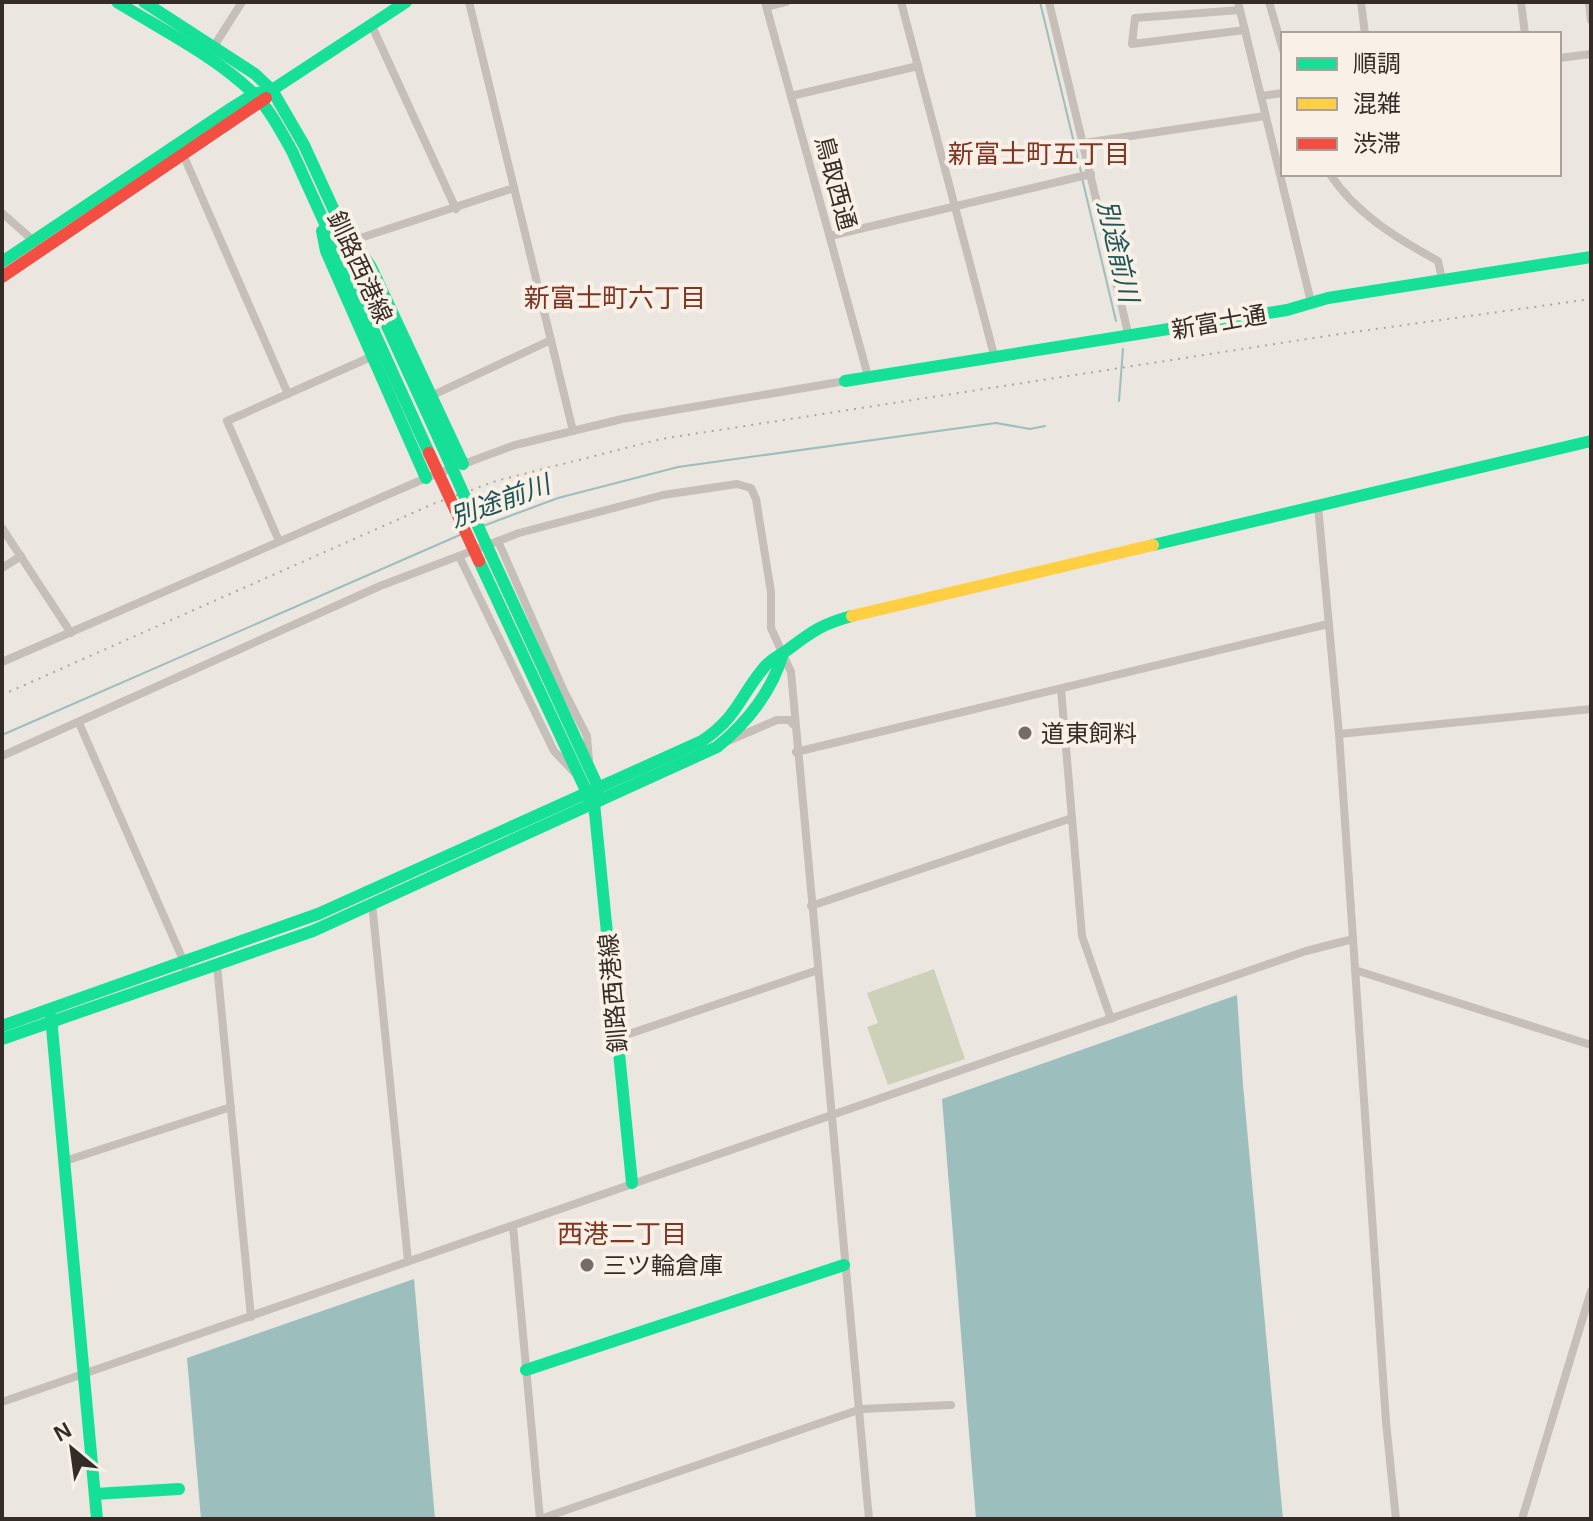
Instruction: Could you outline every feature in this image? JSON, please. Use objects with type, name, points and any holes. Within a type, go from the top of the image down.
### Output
[{"type":"street","points":[[117,2],[209,60],[258,99]]},
{"type":"street","points":[[144,2],[255,74],[272,90]]},
{"type":"street","points":[[214,46],[242,2]]},
{"type":"street","points":[[469,2],[573,431]]},
{"type":"street","points":[[766,4],[786,2]]},
{"type":"street","points":[[901,2],[994,355]]},
{"type":"street","points":[[1049,2],[1129,337]]},
{"type":"street","points":[[1269,2],[1281,43]]},
{"type":"street","points":[[1361,2],[1365,32]]},
{"type":"street","points":[[1521,2],[1525,32]]},
{"type":"street","points":[[1589,2],[1591,20]]},
{"type":"street","points":[[2,277],[38,245],[399,3]]},
{"type":"street","name":"鳥取西通","points":[[766,4],[868,376]]},
{"type":"street","points":[[1245,30],[1132,44],[1135,18],[1239,6],[1245,30],[1261,96],[1265,116],[1311,302]]},
{"type":"street","points":[[371,24],[456,209]]},
{"type":"street","points":[[1561,58],[1591,54]]},
{"type":"street","points":[[791,96],[918,66]]},
{"type":"street","name":"釧路西港線","points":[[272,90],[304,145],[351,241],[491,555],[583,772],[589,798],[632,1183]]},
{"type":"street","points":[[1261,96],[1281,93]]},
{"type":"street","name":"釧路西港線","points":[[258,99],[292,151],[479,561],[583,772],[598,787]]},
{"type":"street","points":[[1084,143],[1265,116]]},
{"type":"street","points":[[181,149],[288,394]]},
{"type":"street","points":[[830,236],[1091,174]]},
{"type":"street","points":[[1332,176],[1369,217],[1438,261],[1442,279]]},
{"type":"street","points":[[335,247],[514,188]]},
{"type":"street","points":[[319,212],[326,251],[426,478]]},
{"type":"street","points":[[2,213],[38,245]]},
{"type":"street","points":[[351,241],[371,267],[463,464]]},
{"type":"street","points":[[2,262],[38,245]]},
{"type":"street","name":"新富士通","points":[[845,381],[994,355],[1129,337],[1442,279],[1591,257]]},
{"type":"street","points":[[431,396],[551,340]]},
{"type":"street","points":[[279,541],[227,421],[373,356]]},
{"type":"street","points":[[2,662],[426,478],[515,445],[664,411],[845,381]]},
{"type":"street","points":[[185,968],[217,965],[313,931],[589,798],[598,787],[702,741],[722,727],[772,658],[810,631],[836,620],[1591,441]]},
{"type":"street","points":[[2,756],[380,586],[498,541],[663,495],[737,484],[751,488],[756,499],[771,592],[771,628],[791,672],[869,1519]]},
{"type":"street","points":[[1318,506],[1339,734],[1386,1422],[1396,1519]]},
{"type":"street","points":[[2,528],[71,633]]},
{"type":"street","points":[[459,556],[554,751],[583,772],[587,736],[498,541]]},
{"type":"street","points":[[2,568],[21,556]]},
{"type":"street","points":[[796,752],[1328,624]]},
{"type":"street","points":[[724,742],[753,712],[781,665],[783,653]]},
{"type":"street","points":[[1061,689],[1082,936],[1111,1019]]},
{"type":"street","points":[[1339,734],[1591,709]]},
{"type":"street","points":[[2,1039],[51,1016],[185,968],[318,914],[777,720],[789,720],[795,727]]},
{"type":"street","points":[[79,723],[185,968]]},
{"type":"street","points":[[811,906],[1072,818]]},
{"type":"street","points":[[371,890],[408,1261]]},
{"type":"street","points":[[2,1402],[1306,951],[1353,939]]},
{"type":"street","points":[[217,965],[251,1317]]},
{"type":"street","points":[[617,1038],[818,970]]},
{"type":"street","points":[[1355,970],[1591,1045]]},
{"type":"street","points":[[2,1026],[51,1016]]},
{"type":"street","points":[[51,1016],[97,1519]]},
{"type":"street","points":[[65,1161],[231,1107]]},
{"type":"street","points":[[513,1226],[540,1519],[861,1409],[951,1405]]},
{"type":"street","points":[[526,1370],[844,1265]]},
{"type":"street","points":[[1522,1519],[1591,1291]]},
{"type":"street","points":[[95,1494],[179,1489]]},
{"type":"green space","points":[[934,969],[965,1059],[888,1085],[867,1027],[878,1023],[867,993]]},
{"type":"water","points":[[1237,995],[1283,1519],[976,1519],[942,1099]]},
{"type":"water","points":[[414,1279],[435,1519],[201,1519],[187,1358]]},
{"type":"waterway","name":"別途前川","points":[[1040,2],[1081,172]]},
{"type":"waterway","name":"別途前川","points":[[1082,178],[1116,321]]},
{"type":"waterway","name":"別途前川","points":[[1119,401],[1123,349]]},
{"type":"waterway","name":"別途前川","points":[[483,526],[558,498],[678,467],[996,423],[1030,429],[1045,426]]},
{"type":"waterway","name":"別途前川","points":[[2,735],[462,534]]},
{"type":"railway","points":[[2,695],[433,504],[496,481],[661,439],[1333,335],[1591,299]]},
{"type":"traffic: fast","points":[[117,2],[222,67],[253,93],[270,113],[292,151],[429,453]]},
{"type":"traffic: fast","points":[[144,2],[255,74],[272,90],[304,145],[443,448]]},
{"type":"traffic: fast","points":[[2,262],[233,107],[254,94],[272,90],[406,2]]},
{"type":"traffic: fast","points":[[322,231],[326,251],[426,478]]},
{"type":"traffic: fast","points":[[355,243],[371,267],[463,464]]},
{"type":"traffic: fast","points":[[845,381],[1287,310],[1328,298],[1591,257]]},
{"type":"traffic: fast","points":[[1153,545],[1591,441]]},
{"type":"traffic: fast","points":[[443,448],[491,555]]},
{"type":"traffic: fast","points":[[491,555],[598,787],[594,803],[632,1183]]},
{"type":"traffic: fast","points":[[479,561],[589,797]]},
{"type":"traffic: fast","points":[[2,1026],[318,914],[702,741],[730,716],[770,661],[816,630],[852,616]]},
{"type":"traffic: fast","points":[[2,1039],[313,931],[717,747],[758,705],[773,680],[783,653]]},
{"type":"traffic: fast","points":[[51,1017],[97,1519]]},
{"type":"traffic: fast","points":[[526,1370],[844,1265]]},
{"type":"traffic: fast","points":[[95,1494],[179,1489]]},
{"type":"traffic: slow","points":[[852,616],[1153,545]]},
{"type":"traffic: jam","points":[[2,277],[266,98]]},
{"type":"traffic: jam","points":[[429,453],[479,561]]},
{"type":"place","name":"道東飼料","points":[[1025,733]]},
{"type":"place","name":"三ツ輪倉庫","points":[[587,1265]]},
{"type":"district","name":"新富士町五丁目","points":[[1039,154]]},
{"type":"district","name":"新富士町六丁目","points":[[615,298]]},
{"type":"district","name":"西港二丁目","points":[[622,1234]]}]
